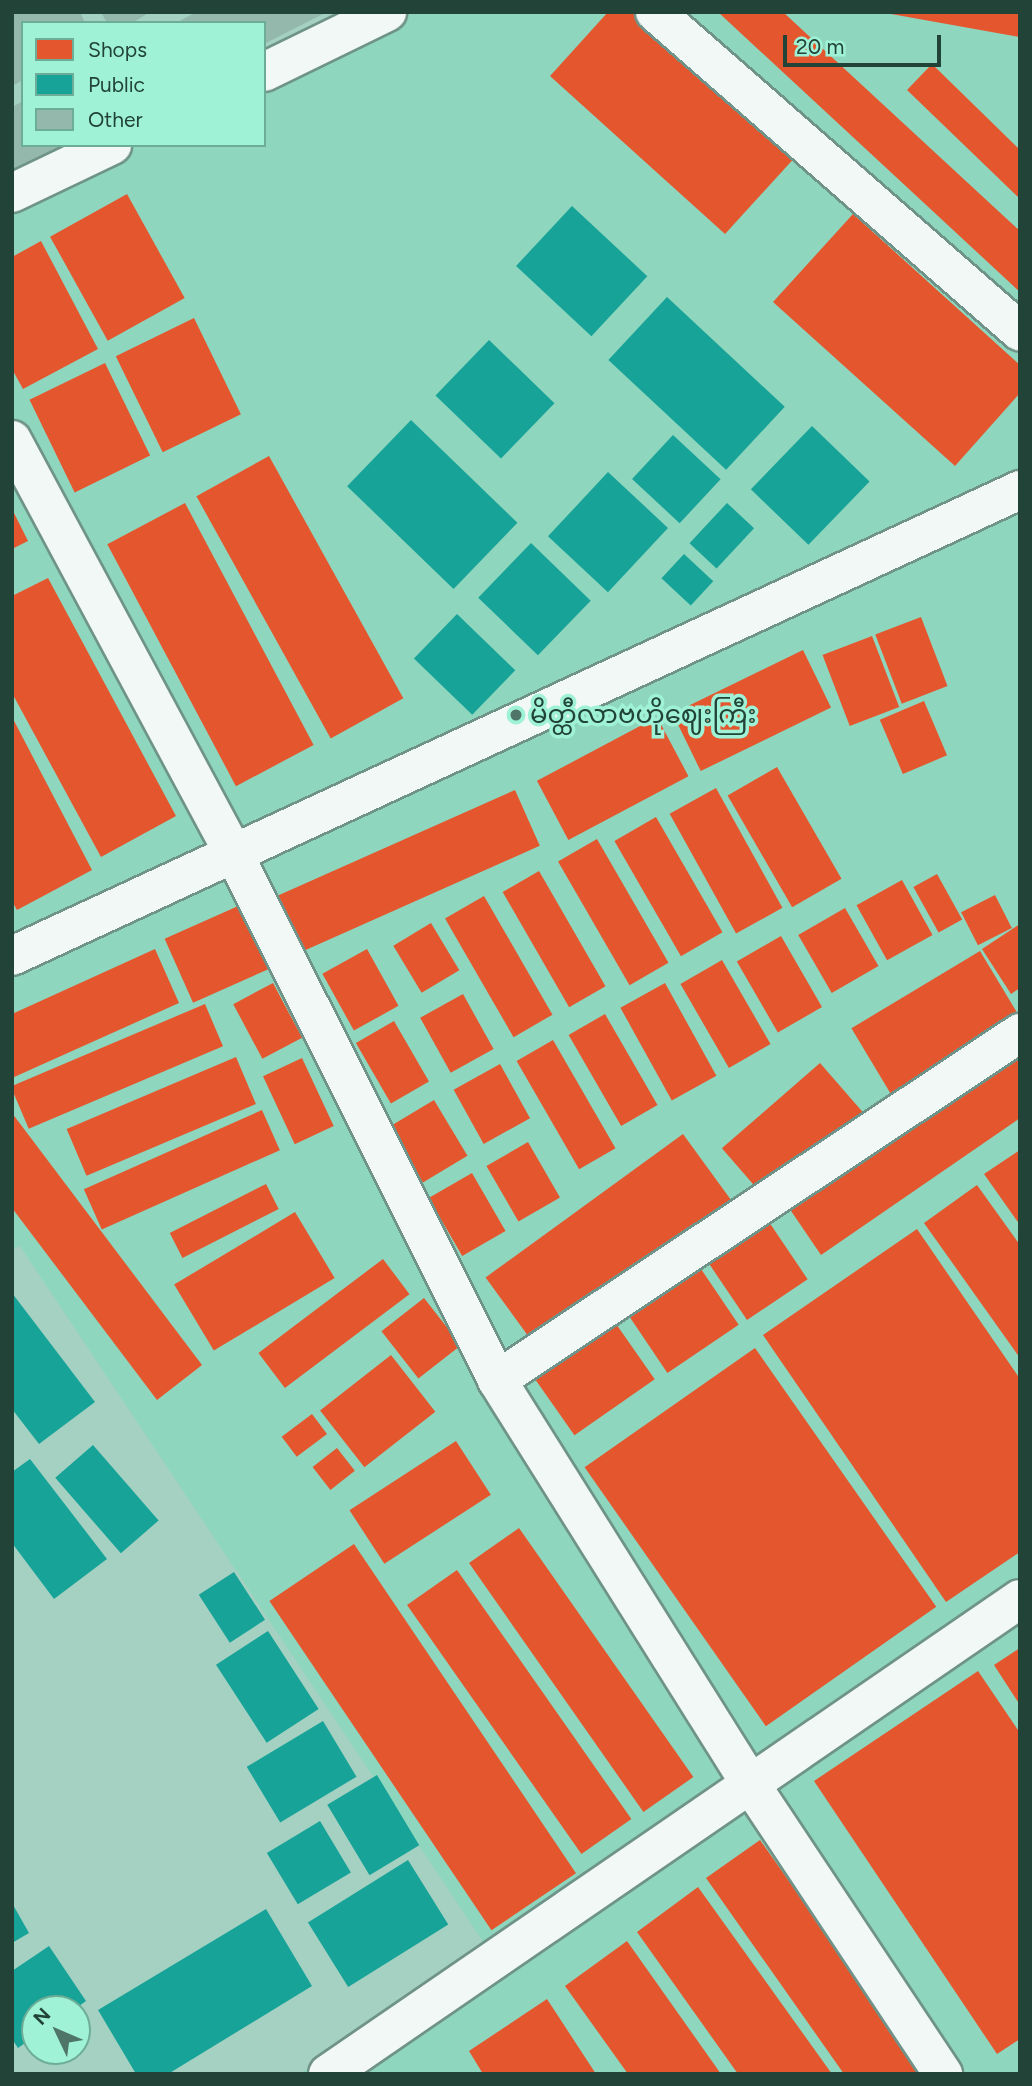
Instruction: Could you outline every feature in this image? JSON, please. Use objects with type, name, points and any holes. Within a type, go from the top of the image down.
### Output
[{"type":"street","points":[[655,12],[1020,332]]},
{"type":"street","points":[[266,71],[367,17]]},
{"type":"street","points":[[12,193],[108,147]]},
{"type":"street","points":[[12,440],[233,852],[497,1380],[749,1782],[943,2074]]},
{"type":"street","points":[[12,956],[1020,490]]},
{"type":"street","points":[[497,1380],[1020,1033]]},
{"type":"street","points":[[328,2074],[749,1782],[1020,1599]]},
{"type":"shaded area","name":"မိတ္ထီလာဗဟိုဈေးကြီး","points":[[360,12],[1020,12],[1020,2074],[300,2074],[484,1943],[20,1246],[12,1249],[12,184],[87,147],[266,147],[266,59]]},
{"type":"building: Shops","points":[[608,12],[641,12],[798,154],[725,234],[550,76]]},
{"type":"building: Shops","points":[[718,12],[783,12],[1020,231],[1020,292]]},
{"type":"building: Shops","points":[[1020,12],[1020,37],[891,14]]},
{"type":"building: Shops","points":[[932,64],[1020,150],[1018,197],[907,90]]},
{"type":"building: Shops","points":[[127,194],[185,298],[108,341],[50,237]]},
{"type":"building: Shops","points":[[853,214],[1020,365],[1020,393],[955,466],[773,302]]},
{"type":"building: Shops","points":[[41,241],[98,349],[23,389],[12,369],[12,257]]},
{"type":"building: Shops","points":[[194,318],[241,414],[163,452],[116,356]]},
{"type":"building: Shops","points":[[105,363],[150,456],[75,492],[30,400]]},
{"type":"building: Shops","points":[[269,456],[403,698],[331,739],[196,496]]},
{"type":"building: Shops","points":[[185,503],[314,745],[236,786],[107,544]]},
{"type":"building: Shops","points":[[12,509],[28,541],[12,549]]},
{"type":"building: Shops","points":[[48,578],[176,816],[101,857],[12,693],[12,596]]},
{"type":"building: Shops","points":[[921,617],[948,686],[902,704],[875,635]]},
{"type":"building: Shops","points":[[872,636],[899,707],[850,726],[823,655]]},
{"type":"building: Shops","points":[[803,650],[831,708],[701,771],[673,714]]},
{"type":"building: Shops","points":[[924,701],[947,755],[903,774],[880,720]]},
{"type":"building: Shops","points":[[12,717],[92,870],[17,910],[12,901]]},
{"type":"building: Shops","points":[[657,717],[688,776],[568,840],[537,781]]},
{"type":"building: Shops","points":[[777,767],[842,879],[792,907],[728,796]]},
{"type":"building: Shops","points":[[716,788],[782,908],[736,934],[670,814]]},
{"type":"building: Shops","points":[[515,790],[540,846],[302,951],[277,896]]},
{"type":"building: Shops","points":[[656,817],[722,932],[681,956],[614,841]]},
{"type":"building: Shops","points":[[597,839],[668,963],[630,985],[558,862]]},
{"type":"building: Shops","points":[[539,871],[606,986],[569,1007],[503,892]]},
{"type":"building: Shops","points":[[937,874],[962,919],[939,933],[913,887]]},
{"type":"building: Shops","points":[[902,880],[933,935],[887,960],[857,905]]},
{"type":"building: Shops","points":[[995,895],[1012,928],[978,945],[961,912]]},
{"type":"building: Shops","points":[[484,896],[552,1015],[514,1037],[445,918]]},
{"type":"building: Shops","points":[[245,903],[273,967],[193,1003],[165,939]]},
{"type":"building: Shops","points":[[845,908],[878,966],[832,993],[798,935]]},
{"type":"building: Shops","points":[[431,923],[459,970],[422,993],[393,946]]},
{"type":"building: Shops","points":[[1020,924],[1020,988],[1011,994],[982,949]]},
{"type":"building: Shops","points":[[781,936],[822,1007],[778,1033],[737,962]]},
{"type":"building: Shops","points":[[155,949],[179,1003],[12,1078],[12,1014]]},
{"type":"building: Shops","points":[[367,949],[399,1006],[354,1031],[322,974]]},
{"type":"building: Shops","points":[[980,951],[1019,1016],[891,1093],[851,1028]]},
{"type":"building: Shops","points":[[722,960],[770,1044],[729,1068],[680,984]]},
{"type":"building: Shops","points":[[273,983],[302,1038],[262,1059],[233,1004]]},
{"type":"building: Shops","points":[[665,983],[716,1076],[672,1100],[620,1008]]},
{"type":"building: Shops","points":[[463,994],[494,1049],[451,1073],[420,1018]]},
{"type":"building: Shops","points":[[205,1004],[223,1046],[29,1129],[12,1086]]},
{"type":"building: Shops","points":[[605,1014],[658,1105],[621,1126],[569,1035]]},
{"type":"building: Shops","points":[[394,1021],[429,1082],[391,1104],[356,1043]]},
{"type":"building: Shops","points":[[553,1040],[616,1148],[579,1169],[517,1061]]},
{"type":"building: Shops","points":[[1020,1043],[1020,1118],[821,1255],[787,1205]]},
{"type":"building: Shops","points":[[236,1057],[256,1104],[87,1176],[67,1129]]},
{"type":"building: Shops","points":[[302,1058],[334,1126],[295,1144],[263,1076]]},
{"type":"building: Shops","points":[[820,1063],[864,1114],[766,1199],[722,1148]]},
{"type":"building: Shops","points":[[500,1064],[530,1118],[484,1144],[454,1090]]},
{"type":"building: Shops","points":[[434,1100],[467,1156],[423,1182],[389,1127]]},
{"type":"building: Shops","points":[[262,1110],[280,1150],[102,1230],[84,1189]]},
{"type":"building: Shops","points":[[12,1113],[202,1365],[157,1400],[12,1208]]},
{"type":"building: Shops","points":[[683,1134],[731,1200],[534,1344],[486,1277]]},
{"type":"building: Shops","points":[[528,1142],[560,1197],[518,1221],[486,1166]]},
{"type":"building: Shops","points":[[1020,1150],[1020,1225],[984,1174]]},
{"type":"building: Shops","points":[[472,1173],[506,1231],[462,1256],[429,1198]]},
{"type":"building: Shops","points":[[266,1184],[279,1209],[182,1258],[170,1233]]},
{"type":"building: Shops","points":[[977,1185],[1020,1245],[1020,1358],[924,1223]]},
{"type":"building: Shops","points":[[295,1212],[335,1278],[214,1351],[174,1285]]},
{"type":"building: Shops","points":[[769,1222],[808,1279],[747,1320],[708,1263]]},
{"type":"building: Shops","points":[[917,1229],[1020,1379],[1020,1552],[946,1602],[763,1335]]},
{"type":"building: Shops","points":[[383,1259],[409,1294],[285,1388],[258,1353]]},
{"type":"building: Shops","points":[[699,1266],[739,1325],[667,1373],[628,1314]]},
{"type":"building: Shops","points":[[424,1298],[461,1345],[418,1379],[381,1331]]},
{"type":"building: Shops","points":[[614,1321],[655,1379],[574,1435],[534,1377]]},
{"type":"building: Shops","points":[[755,1348],[936,1607],[766,1726],[585,1467]]},
{"type":"building: Shops","points":[[391,1355],[435,1412],[364,1467],[320,1410]]},
{"type":"building: Shops","points":[[312,1414],[327,1434],[297,1457],[282,1437]]},
{"type":"building: Shops","points":[[456,1441],[491,1495],[384,1564],[349,1510]]},
{"type":"building: Shops","points":[[337,1448],[355,1471],[330,1490],[313,1467]]},
{"type":"building: Shops","points":[[519,1528],[693,1777],[643,1812],[469,1563]]},
{"type":"building: Shops","points":[[354,1544],[576,1873],[491,1930],[269,1601]]},
{"type":"building: Shops","points":[[457,1570],[631,1819],[581,1854],[407,1605]]},
{"type":"building: Shops","points":[[1020,1648],[1020,1705],[994,1665]]},
{"type":"building: Shops","points":[[978,1671],[1020,1733],[1020,2039],[997,2054],[814,1781]]},
{"type":"building: Shops","points":[[760,1840],[925,2074],[844,2074],[706,1878]]},
{"type":"building: Shops","points":[[698,1887],[832,2074],[738,2074],[637,1932]]},
{"type":"building: Shops","points":[[627,1941],[721,2074],[628,2074],[565,1986]]},
{"type":"building: Shops","points":[[547,1999],[596,2074],[483,2074],[469,2051]]},
{"type":"building: Public","points":[[572,206],[647,276],[591,336],[516,266]]},
{"type":"building: Public","points":[[667,297],[785,407],[726,470],[608,360]]},
{"type":"building: Public","points":[[489,340],[554,403],[501,459],[436,395]]},
{"type":"building: Public","points":[[411,420],[517,523],[454,589],[347,486]]},
{"type":"building: Public","points":[[812,426],[870,482],[808,545],[751,489]]},
{"type":"building: Public","points":[[673,435],[721,479],[680,523],[632,479]]},
{"type":"building: Public","points":[[608,472],[668,528],[608,592],[548,536]]},
{"type":"building: Public","points":[[727,503],[754,528],[717,568],[689,543]]},
{"type":"building: Public","points":[[531,543],[591,601],[538,655],[478,598]]},
{"type":"building: Public","points":[[684,554],[713,581],[691,605],[661,578]]},
{"type":"building: Public","points":[[457,614],[515,670],[472,715],[414,659]]},
{"type":"building: Public","points":[[12,1293],[95,1402],[39,1444],[12,1409]]},
{"type":"building: Public","points":[[93,1445],[159,1520],[121,1553],[55,1478]]},
{"type":"building: Public","points":[[30,1459],[107,1559],[54,1599],[12,1543],[12,1472]]},
{"type":"building: Public","points":[[234,1572],[265,1620],[230,1643],[199,1595]]},
{"type":"building: Public","points":[[268,1631],[319,1709],[267,1743],[216,1665]]},
{"type":"building: Public","points":[[323,1721],[356,1777],[280,1823],[247,1767]]},
{"type":"building: Public","points":[[377,1775],[419,1845],[370,1875],[327,1805]]},
{"type":"building: Public","points":[[320,1821],[351,1872],[298,1904],[267,1853]]},
{"type":"building: Public","points":[[408,1860],[448,1924],[348,1987],[308,1923]]},
{"type":"building: Public","points":[[12,1903],[29,1933],[12,1943]]},
{"type":"building: Public","points":[[266,1909],[312,1986],[168,2074],[136,2074],[98,2010]]},
{"type":"building: Public","points":[[49,1946],[82,1995],[21,1995],[21,2046],[18,2048],[12,2039],[12,1971]]},
{"type":"building: Other","points":[[12,12],[80,12],[84,21],[21,21],[21,81],[12,86]]},
{"type":"building: Other","points":[[101,12],[150,12],[135,21],[106,21]]},
{"type":"building: Other","points":[[196,12],[327,12],[266,43],[266,21],[180,21]]},
{"type":"building: Other","points":[[21,102],[21,147],[62,147],[12,173],[12,107]]},
{"type":"place","name":"မိတ္ထီလာဗဟိုဈေးကြီး","points":[[516,715]]}]
